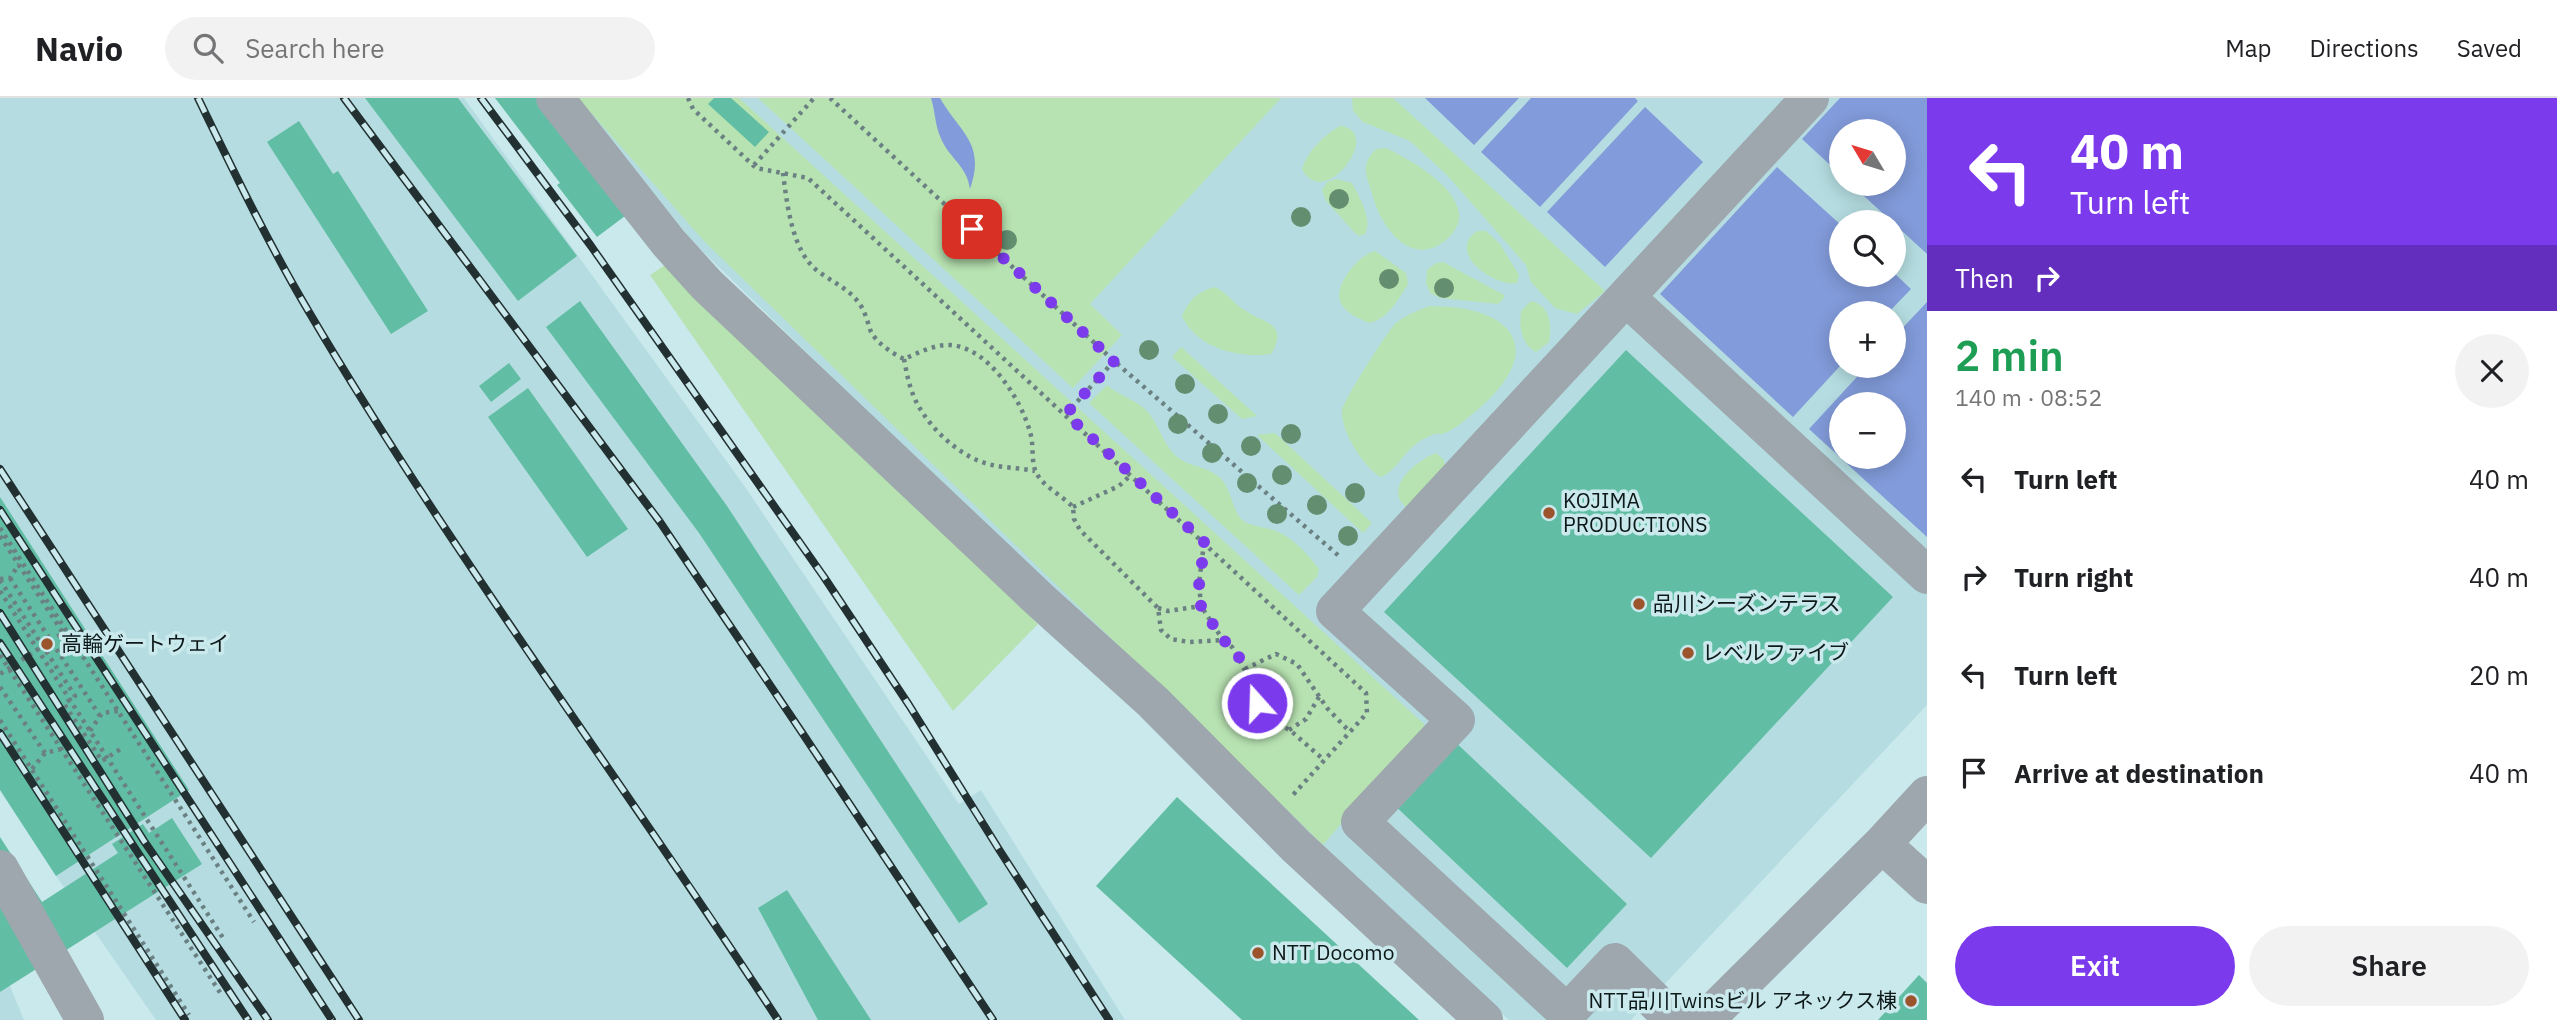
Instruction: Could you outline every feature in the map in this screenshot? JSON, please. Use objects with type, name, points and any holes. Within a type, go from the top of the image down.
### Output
[{"type":"street","points":[[555,98],[669,243],[708,285],[1040,600],[1153,702],[1296,846],[1484,1020]]},
{"type":"street","points":[[1675,1020],[1615,962],[1567,1013],[1360,822],[1456,720],[1335,611],[1810,98]]},
{"type":"street","points":[[1626,297],[1927,575]]},
{"type":"street","points":[[1704,1020],[1882,844],[1927,795]]},
{"type":"street","points":[[1882,844],[1927,885]]},
{"type":"street","points":[[0,869],[85,1020]]},
{"type":"street","points":[[0,910],[18,936],[54,1020]]},
{"type":"path","points":[[688,98],[693,109],[754,165],[808,178],[1366,693],[1367,713],[1305,782]]},
{"type":"path","points":[[754,165],[814,98]]},
{"type":"path","points":[[830,98],[1114,361],[1340,557]]},
{"type":"path","points":[[783,173],[788,215],[807,260],[852,296],[861,307],[873,335],[892,354],[904,359],[949,345],[966,348],[993,367],[1019,408],[1030,432],[1035,471],[1047,486],[1073,507],[1074,519],[1080,530],[1158,608],[1168,611],[1201,606]]},
{"type":"path","points":[[904,359],[917,404],[925,416],[967,456],[992,465],[1035,471]]},
{"type":"path","points":[[1066,414],[1114,361]]},
{"type":"path","points":[[1073,507],[1119,486],[1131,475]]},
{"type":"path","points":[[0,527],[254,922]]},
{"type":"path","points":[[0,536],[64,634],[0,674]]},
{"type":"path","points":[[1205,543],[1199,583],[1201,606],[1223,640],[1233,647],[1252,684],[1257,703],[1266,716],[1289,730],[1324,760]]},
{"type":"path","points":[[10,578],[21,560]]},
{"type":"path","points":[[10,578],[100,716]]},
{"type":"path","points":[[10,578],[0,579],[75,696],[64,704],[102,761],[122,748]]},
{"type":"path","points":[[0,592],[225,941]]},
{"type":"path","points":[[1158,608],[1161,629],[1171,639],[1189,642],[1223,640]]},
{"type":"path","points":[[1245,669],[1276,654],[1297,664],[1326,708],[1350,732]]},
{"type":"path","points":[[0,655],[221,994]]},
{"type":"path","points":[[0,687],[45,753]]},
{"type":"path","points":[[1289,730],[1306,719],[1319,696]]},
{"type":"path","points":[[90,731],[102,712],[118,711]]},
{"type":"path","points":[[0,720],[189,1015]]},
{"type":"path","points":[[32,769],[45,753],[61,749]]},
{"type":"shaded area","points":[[0,98],[464,98],[743,484],[959,804],[981,790],[1125,1020],[156,1020],[0,790]]},
{"type":"shaded area","points":[[578,98],[1927,98],[1927,705],[1631,1020],[1509,1020],[1313,845],[693,242]]},
{"type":"shaded area","points":[[0,962],[24,1020],[0,1020]]},
{"type":"green space","points":[[578,98],[739,98],[1425,725],[1323,845],[704,241]]},
{"type":"green space","points":[[758,98],[1281,98],[1090,304],[1122,335],[1073,388]]},
{"type":"green space","points":[[1352,98],[1393,98],[1605,291],[1577,314],[1555,308],[1531,282],[1526,265],[1447,175],[1410,141],[1363,122],[1353,111]]},
{"type":"green space","points":[[1340,126],[1352,131],[1356,141],[1354,153],[1336,176],[1324,181],[1312,180],[1302,169],[1308,156],[1317,144]]},
{"type":"green space","points":[[1386,148],[1430,174],[1450,193],[1456,203],[1459,217],[1456,227],[1448,238],[1435,247],[1423,250],[1401,242],[1377,210],[1366,166],[1376,149]]},
{"type":"green space","points":[[1336,179],[1352,183],[1366,215],[1365,234],[1359,236],[1355,233],[1326,201],[1322,190],[1327,182]]},
{"type":"green space","points":[[1477,231],[1486,231],[1500,244],[1519,275],[1517,283],[1496,280],[1476,266],[1467,249],[1469,239]]},
{"type":"green space","points":[[1375,251],[1406,273],[1408,284],[1387,313],[1369,323],[1346,310],[1339,296],[1349,272],[1362,258]]},
{"type":"green space","points":[[1443,262],[1504,295],[1504,298],[1498,304],[1440,298],[1430,293],[1426,283],[1427,270],[1436,263]]},
{"type":"green space","points":[[665,265],[1038,624],[953,711],[650,275]]},
{"type":"green space","points":[[1215,287],[1242,308],[1273,326],[1278,336],[1271,354],[1246,355],[1220,349],[1197,336],[1189,327],[1182,316],[1188,305],[1199,294]]},
{"type":"green space","points":[[1531,301],[1546,311],[1550,323],[1549,342],[1536,352],[1524,340],[1520,323],[1521,311]]},
{"type":"green space","points":[[1430,306],[1459,308],[1483,314],[1501,323],[1512,336],[1516,351],[1511,369],[1498,389],[1469,417],[1449,431],[1418,443],[1381,477],[1367,466],[1354,448],[1345,428],[1342,410],[1391,328],[1404,318]]},
{"type":"green space","points":[[1181,347],[1257,416],[1242,419],[1172,357]]},
{"type":"green space","points":[[1107,385],[1147,411],[1170,449],[1180,459],[1219,477],[1245,522],[1282,534],[1305,552],[1319,569],[1317,577],[1299,595],[1089,403]]},
{"type":"green space","points":[[1275,433],[1372,523],[1363,533],[1257,435]]},
{"type":"green space","points":[[1436,453],[1443,459],[1450,477],[1406,507],[1399,498],[1400,483],[1416,465]]},
{"type":"water","points":[[931,98],[940,98],[973,149],[975,160],[970,189],[961,167],[943,144]]},
{"type":"water","points":[[1425,98],[1519,98],[1474,145]]},
{"type":"water","points":[[1531,98],[1635,98],[1638,101],[1540,207],[1481,152]]},
{"type":"water","points":[[1840,98],[1927,98],[1927,254],[1906,235],[1906,210],[1879,210],[1864,196],[1906,196],[1906,119],[1829,119],[1829,164],[1802,139]]},
{"type":"water","points":[[1645,107],[1703,162],[1605,267],[1547,212]]},
{"type":"water","points":[[1777,167],[1829,214],[1829,287],[1906,287],[1906,284],[1911,289],[1900,301],[1829,301],[1829,378],[1793,417],[1660,294]]},
{"type":"water","points":[[1927,302],[1927,537],[1853,469],[1906,469],[1906,392],[1843,392],[1856,378],[1906,378],[1906,324]]},
{"type":"water","points":[[1829,407],[1829,447],[1809,429]]},
{"type":"building","points":[[365,98],[458,98],[577,256],[518,301]]},
{"type":"building","points":[[495,98],[540,98],[629,213],[597,237],[557,185],[560,183]]},
{"type":"building","points":[[714,98],[731,98],[769,132],[755,147],[708,104]]},
{"type":"building","points":[[299,121],[333,174],[338,171],[428,311],[391,334],[267,142]]},
{"type":"building","points":[[580,301],[727,506],[988,904],[959,923],[699,533],[546,327]]},
{"type":"building","name":"品川シーズンテラス","points":[[1626,350],[1893,597],[1651,858],[1384,612]]},
{"type":"building","points":[[509,363],[521,379],[491,402],[479,386]]},
{"type":"building","points":[[528,388],[628,529],[587,557],[488,417]]},
{"type":"building","name":"高輪ゲートウェイ","points":[[0,497],[189,790],[56,876],[0,790]]},
{"type":"building","points":[[1451,738],[1627,904],[1567,968],[1391,802]]},
{"type":"building","name":"NTT Docomo","points":[[1177,797],[1419,1020],[1242,1020],[1096,886]]},
{"type":"building","points":[[172,818],[202,864],[0,992],[0,837],[42,902],[118,853],[112,844],[143,824],[149,833]]},
{"type":"building","points":[[787,890],[871,1020],[818,1020],[758,908]]},
{"type":"building","name":"NTT品川Twinsビル アネックス棟","points":[[1919,975],[1927,983],[1927,1020],[1878,1020]]},
{"type":"railway","points":[[198,98],[279,260],[364,403],[480,581],[778,1020]]},
{"type":"railway","points":[[344,98],[660,522],[993,1020]]},
{"type":"railway","points":[[481,98],[591,246],[824,577],[909,705],[1109,1020]]},
{"type":"railway","points":[[0,469],[359,1020]]},
{"type":"railway","points":[[0,510],[332,1020]]},
{"type":"railway","points":[[0,613],[144,841],[268,1020]]},
{"type":"railway","points":[[0,643],[248,1020]]},
{"type":"railway","points":[[0,733],[185,1020]]},
{"type":"place","name":"KOJIMA PRODUCTIONS","points":[[1549,513]]},
{"type":"place","name":"品川シーズンテラス","points":[[1639,604]]},
{"type":"place","name":"高輪ゲートウェイ","points":[[47,644]]},
{"type":"place","name":"レベルファイブ","points":[[1688,653]]},
{"type":"place","name":"NTT Docomo","points":[[1258,953]]},
{"type":"place","name":"NTT品川Twinsビル アネックス棟","points":[[1911,1001]]},
{"type":"route","points":[[972,229],[1114,361],[1066,414],[1205,543],[1199,583],[1201,606],[1223,640],[1233,647],[1240,659],[1252,684],[1257,703]]}]
